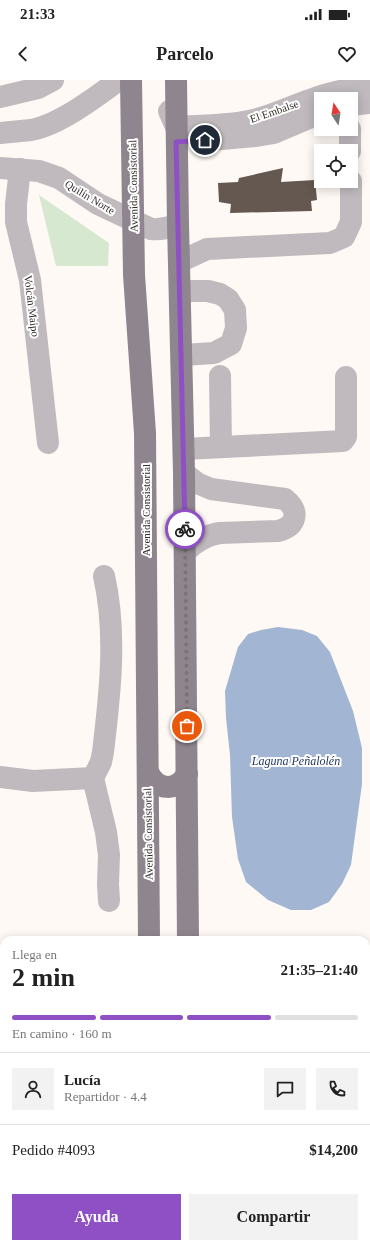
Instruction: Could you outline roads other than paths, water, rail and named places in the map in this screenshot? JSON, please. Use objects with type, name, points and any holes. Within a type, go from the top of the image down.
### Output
[{"type":"main road","name":"Avenida Consistorial","points":[[131,80],[134,275],[145,433],[149,936]]},
{"type":"main road","points":[[176,80],[178,230],[184,449],[188,936]]},
{"type":"main road","points":[[148,772],[160,786],[167,787],[179,784],[187,774]]},
{"type":"street","points":[[0,97],[38,88],[53,80]]},
{"type":"street","points":[[0,133],[32,130],[55,121],[84,104],[119,80]]},
{"type":"street","points":[[168,80],[170,88],[169,111],[176,134]]},
{"type":"street","name":"El Embalse","points":[[358,93],[370,87]]},
{"type":"street","name":"El Embalse","points":[[176,134],[220,124],[264,117],[314,99]]},
{"type":"street","name":"El Embalse","points":[[358,100],[370,103]]},
{"type":"street","name":"El Embalse","points":[[176,134],[256,136],[274,132],[314,116]]},
{"type":"street","name":"Quilín Norte","points":[[10,168],[39,171],[59,178],[98,204],[151,229],[178,230]]},
{"type":"street","name":"Volcán Maipo","points":[[10,168],[16,204],[16,222],[30,280],[48,443]]},
{"type":"street","points":[[179,262],[207,249],[330,243],[344,237],[351,222],[351,188]]},
{"type":"street","points":[[178,230],[187,241],[207,249]]},
{"type":"street","points":[[180,291],[208,291],[220,294],[228,299],[234,310],[236,328],[231,344],[214,353],[182,355]]},
{"type":"street","points":[[220,376],[221,447]]},
{"type":"street","points":[[184,449],[343,441],[346,437],[346,376]]},
{"type":"street","points":[[184,472],[197,483],[211,489],[285,499],[292,504],[295,513],[293,522],[286,529],[278,531],[212,534],[195,543],[185,552]]},
{"type":"street","points":[[104,576],[110,617],[110,691],[103,752],[101,762],[93,778],[106,832],[109,855],[108,884],[110,901]]},
{"type":"street","points":[[0,777],[33,781],[93,778]]},
{"type":"water","name":"Laguna Peñalolén","points":[[278,627],[302,630],[317,636],[330,652],[353,711],[362,748],[362,784],[351,865],[342,884],[329,902],[311,910],[291,910],[268,900],[246,882],[238,859],[232,817],[230,755],[225,691],[238,647],[248,634]]}]
